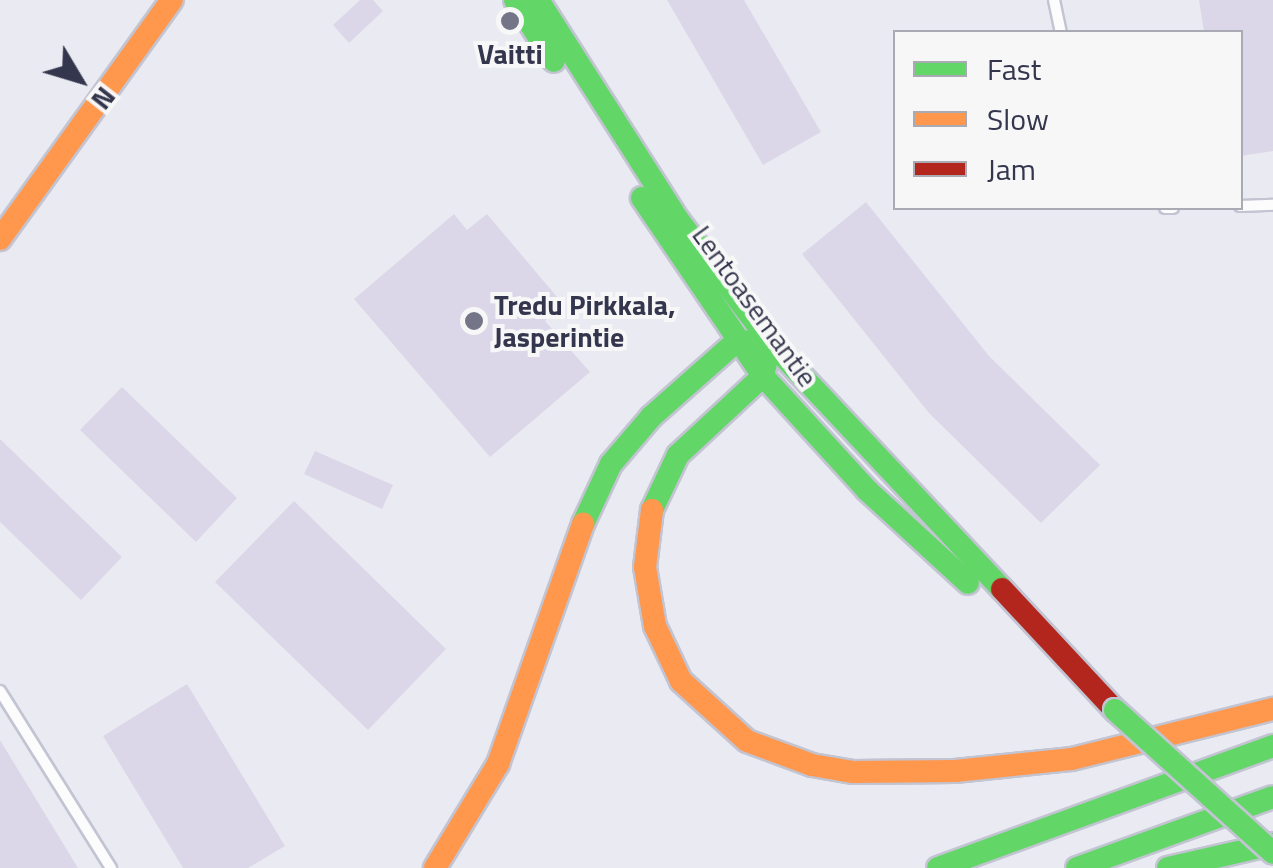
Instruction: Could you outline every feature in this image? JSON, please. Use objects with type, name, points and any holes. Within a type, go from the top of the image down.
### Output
[{"type":"main road","points":[[0,239],[172,0]]},
{"type":"main road","name":"Lentoasemantie","points":[[515,0],[763,376],[867,490],[961,577],[1045,642]]},
{"type":"main road","name":"Lentoasemantie","points":[[538,0],[679,221],[771,343],[1045,642],[1273,854]]},
{"type":"main road","points":[[434,868],[498,764],[591,501],[611,464],[651,416],[737,341],[771,343],[763,376],[678,455],[652,508],[645,566],[655,626],[673,667],[701,704],[747,741],[812,765],[853,772],[955,771],[1072,759],[1273,709]]},
{"type":"main road","points":[[938,868],[1273,746]]},
{"type":"main road","points":[[1077,868],[1273,797]]},
{"type":"main road","points":[[1168,868],[1273,844]]},
{"type":"lane","points":[[1054,0],[1061,30]]},
{"type":"lane","points":[[1243,206],[1273,205]]},
{"type":"lane","points":[[0,691],[112,868]]},
{"type":"building","points":[[360,0],[373,0],[383,11],[349,43],[333,25]]},
{"type":"building","points":[[667,0],[744,0],[821,132],[763,165]]},
{"type":"building","points":[[1199,0],[1273,0],[1273,151],[1243,156],[1243,30],[1204,30]]},
{"type":"building","points":[[866,202],[989,356],[1100,465],[1041,523],[929,413],[802,254]]},
{"type":"building","points":[[454,214],[467,230],[487,214],[563,304],[545,321],[590,372],[490,457],[354,299]]},
{"type":"building","points":[[122,387],[237,498],[196,542],[80,430]]},
{"type":"building","points":[[0,439],[122,557],[81,600],[0,522]]},
{"type":"building","points":[[315,451],[393,485],[382,509],[304,474]]},
{"type":"building","points":[[294,501],[446,649],[368,730],[215,582]]},
{"type":"building","points":[[187,684],[285,846],[248,868],[183,868],[103,736]]},
{"type":"building","points":[[0,740],[78,868],[0,868]]},
{"type":"traffic: fast","points":[[515,0],[554,61]]},
{"type":"traffic: fast","points":[[538,0],[679,221],[771,343],[1002,589]]},
{"type":"traffic: fast","points":[[642,198],[763,376],[867,490],[968,583]]},
{"type":"traffic: fast","points":[[583,524],[611,464],[651,417],[737,341],[771,343],[763,376],[678,455],[652,510]]},
{"type":"traffic: fast","points":[[1115,710],[1273,853]]},
{"type":"traffic: fast","points":[[938,868],[1273,746]]},
{"type":"traffic: fast","points":[[1077,868],[1273,797]]},
{"type":"traffic: fast","points":[[1168,868],[1273,844]]},
{"type":"traffic: slow","points":[[0,239],[172,0]]},
{"type":"traffic: slow","points":[[652,510],[645,567],[655,626],[681,681],[747,741],[812,765],[853,772],[955,771],[1072,759],[1273,709]]},
{"type":"traffic: slow","points":[[435,868],[498,764],[583,524]]},
{"type":"traffic: jam","points":[[1002,589],[1115,710]]},
{"type":"place","name":"Vaitti","points":[[510,21]]},
{"type":"place","name":"Tredu Pirkkala, Jasperintie","points":[[474,321]]}]
